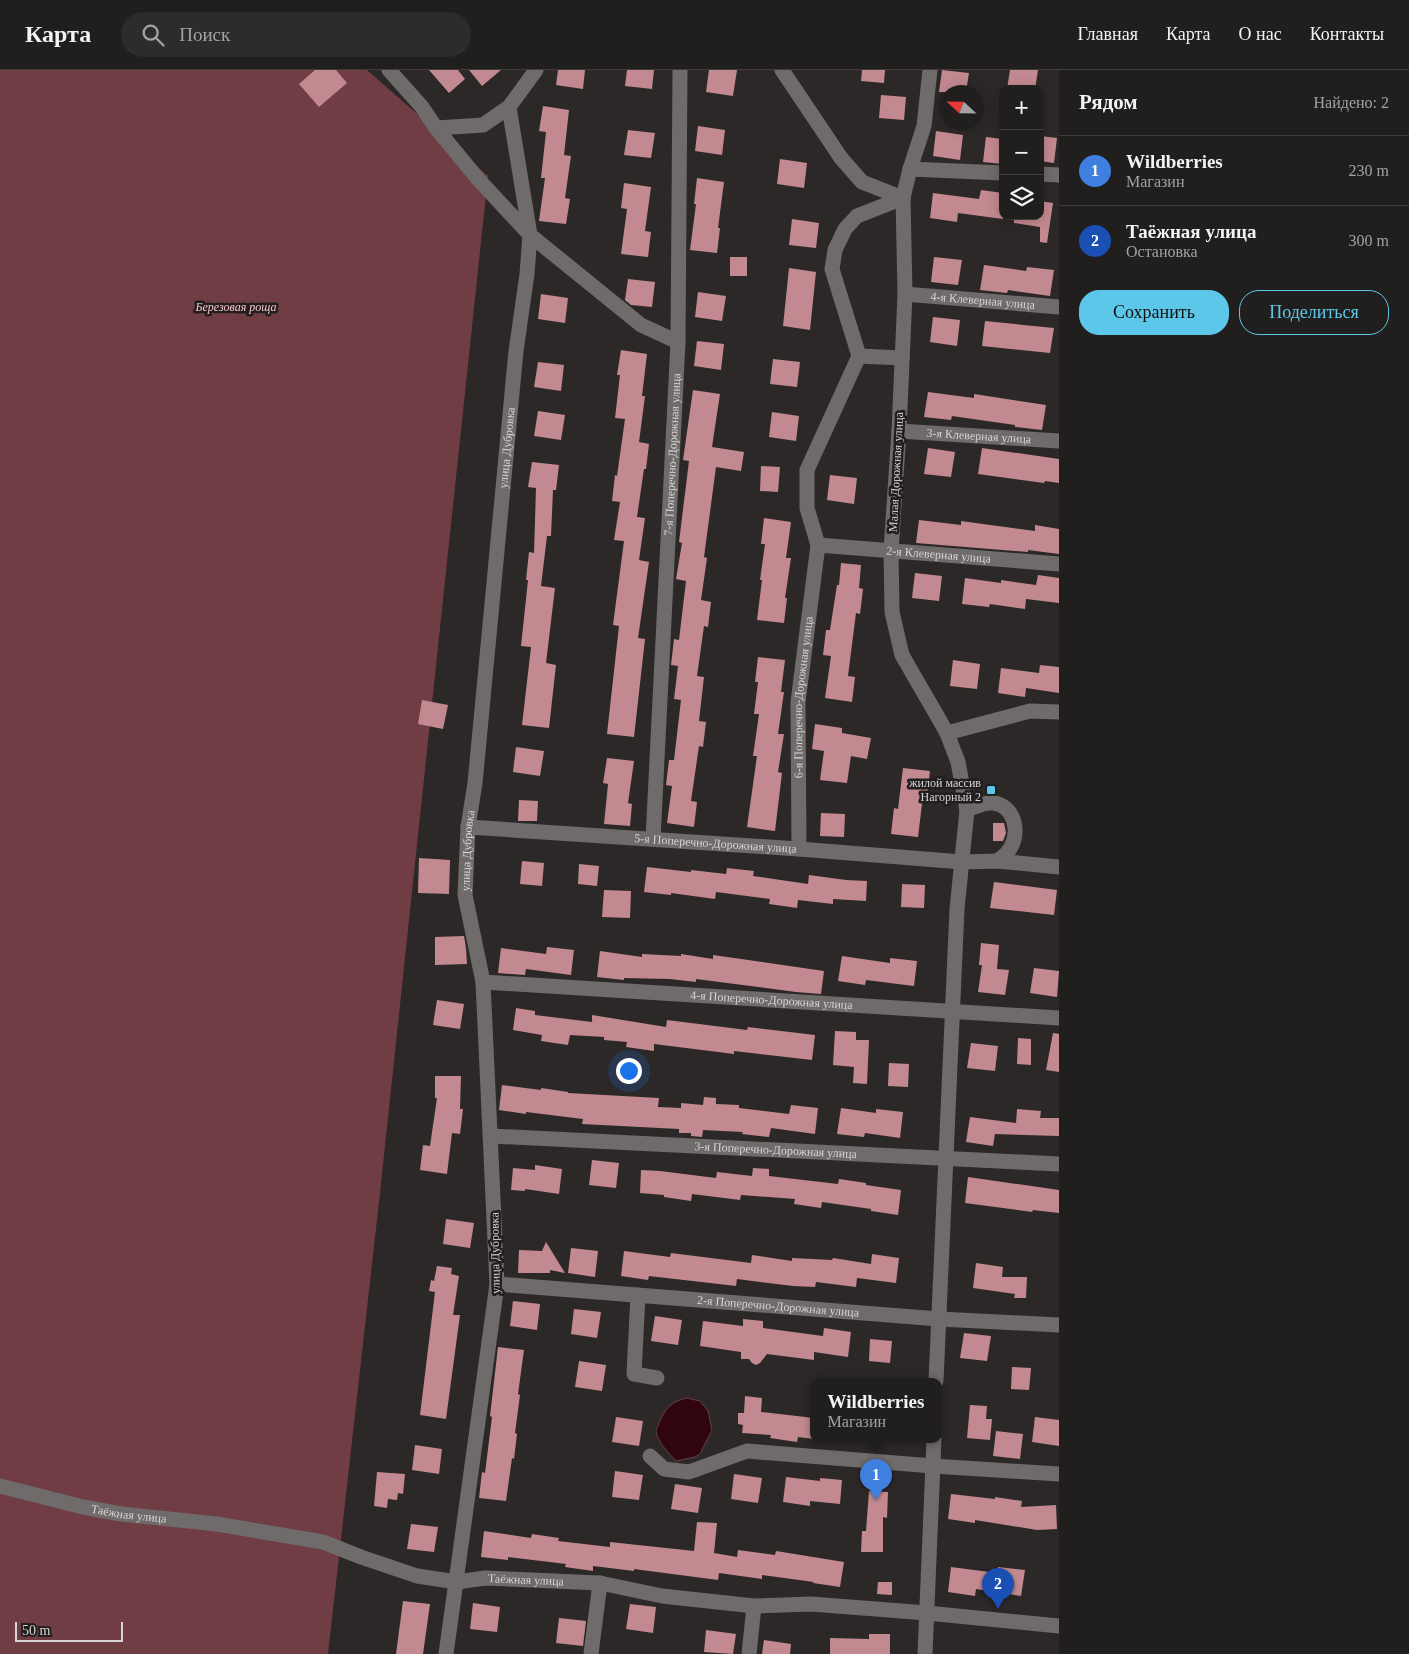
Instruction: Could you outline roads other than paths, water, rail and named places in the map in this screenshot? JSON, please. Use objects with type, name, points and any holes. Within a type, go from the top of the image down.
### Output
[{"type":"street","points":[[388,70],[422,107],[436,128],[478,179],[530,234],[641,325],[678,342]]},
{"type":"street","points":[[436,128],[483,125],[509,107],[536,70]]},
{"type":"street","name":"7-я Поперечно-Дорожная улица","points":[[652,839],[678,342],[680,70]]},
{"type":"street","points":[[782,70],[841,158],[862,182],[903,198]]},
{"type":"street","name":"Малая Дорожная улица","points":[[930,70],[924,126],[903,198],[904,294],[902,358],[891,551],[892,612],[902,655],[947,733],[958,762],[967,810],[957,909],[936,1378]]},
{"type":"street","name":"улица Дубровка","points":[[446,1654],[497,1284],[492,1136],[483,982],[465,895],[468,827],[476,773],[516,351],[527,274],[530,234],[509,107]]},
{"type":"street","points":[[910,170],[999,173]]},
{"type":"street","points":[[1044,174],[1059,175]]},
{"type":"street","points":[[818,545],[806,508],[807,470],[859,356],[832,269],[835,250],[845,229],[857,216],[903,198]]},
{"type":"street","name":"4-я Клеверная улица","points":[[904,294],[1059,307]]},
{"type":"street","points":[[859,356],[902,358]]},
{"type":"street","name":"3-я Клеверная улица","points":[[899,431],[1059,441]]},
{"type":"street","name":"2-я Клеверная улица","points":[[818,545],[1059,564]]},
{"type":"street","name":"6-я Поперечно-Дорожная улица","points":[[799,849],[798,702],[818,545]]},
{"type":"street","points":[[947,733],[1030,711],[1059,712]]},
{"type":"street","points":[[967,810],[980,804],[993,802],[1008,809],[1014,819],[1015,833],[1012,845],[1007,854],[997,861]]},
{"type":"street","name":"5-я Поперечно-Дорожная улица","points":[[468,827],[962,862]]},
{"type":"street","points":[[962,862],[997,861],[1059,867]]},
{"type":"street","name":"4-я Поперечно-Дорожная улица","points":[[483,982],[1059,1018]]},
{"type":"street","name":"3-я Поперечно-Дорожная улица","points":[[492,1136],[1059,1164]]},
{"type":"street","name":"2-я Поперечно-Дорожная улица","points":[[497,1284],[939,1319],[1059,1325]]},
{"type":"street","points":[[638,1295],[634,1374],[657,1378]]},
{"type":"street","points":[[925,1654],[934,1443]]},
{"type":"street","points":[[650,1456],[664,1470],[689,1472],[747,1451],[1059,1474]]},
{"type":"street","name":"Таёжная улица","points":[[0,1486],[83,1507],[122,1514],[217,1524],[324,1542],[417,1576],[457,1582],[485,1578],[600,1583],[662,1596],[754,1606],[811,1604],[1059,1626]]},
{"type":"street","points":[[591,1654],[600,1583]]},
{"type":"street","points":[[749,1654],[754,1606]]},
{"type":"place","name":"жилой массив Нагорный 2","points":[[991,790]]},
{"type":"place","name":"Wildberries","points":[[876,1500]]},
{"type":"place","name":"Таёжная улица","points":[[998,1609]]},
{"type":"park label","name":"Березовая роща","points":[[236,307]]}]
